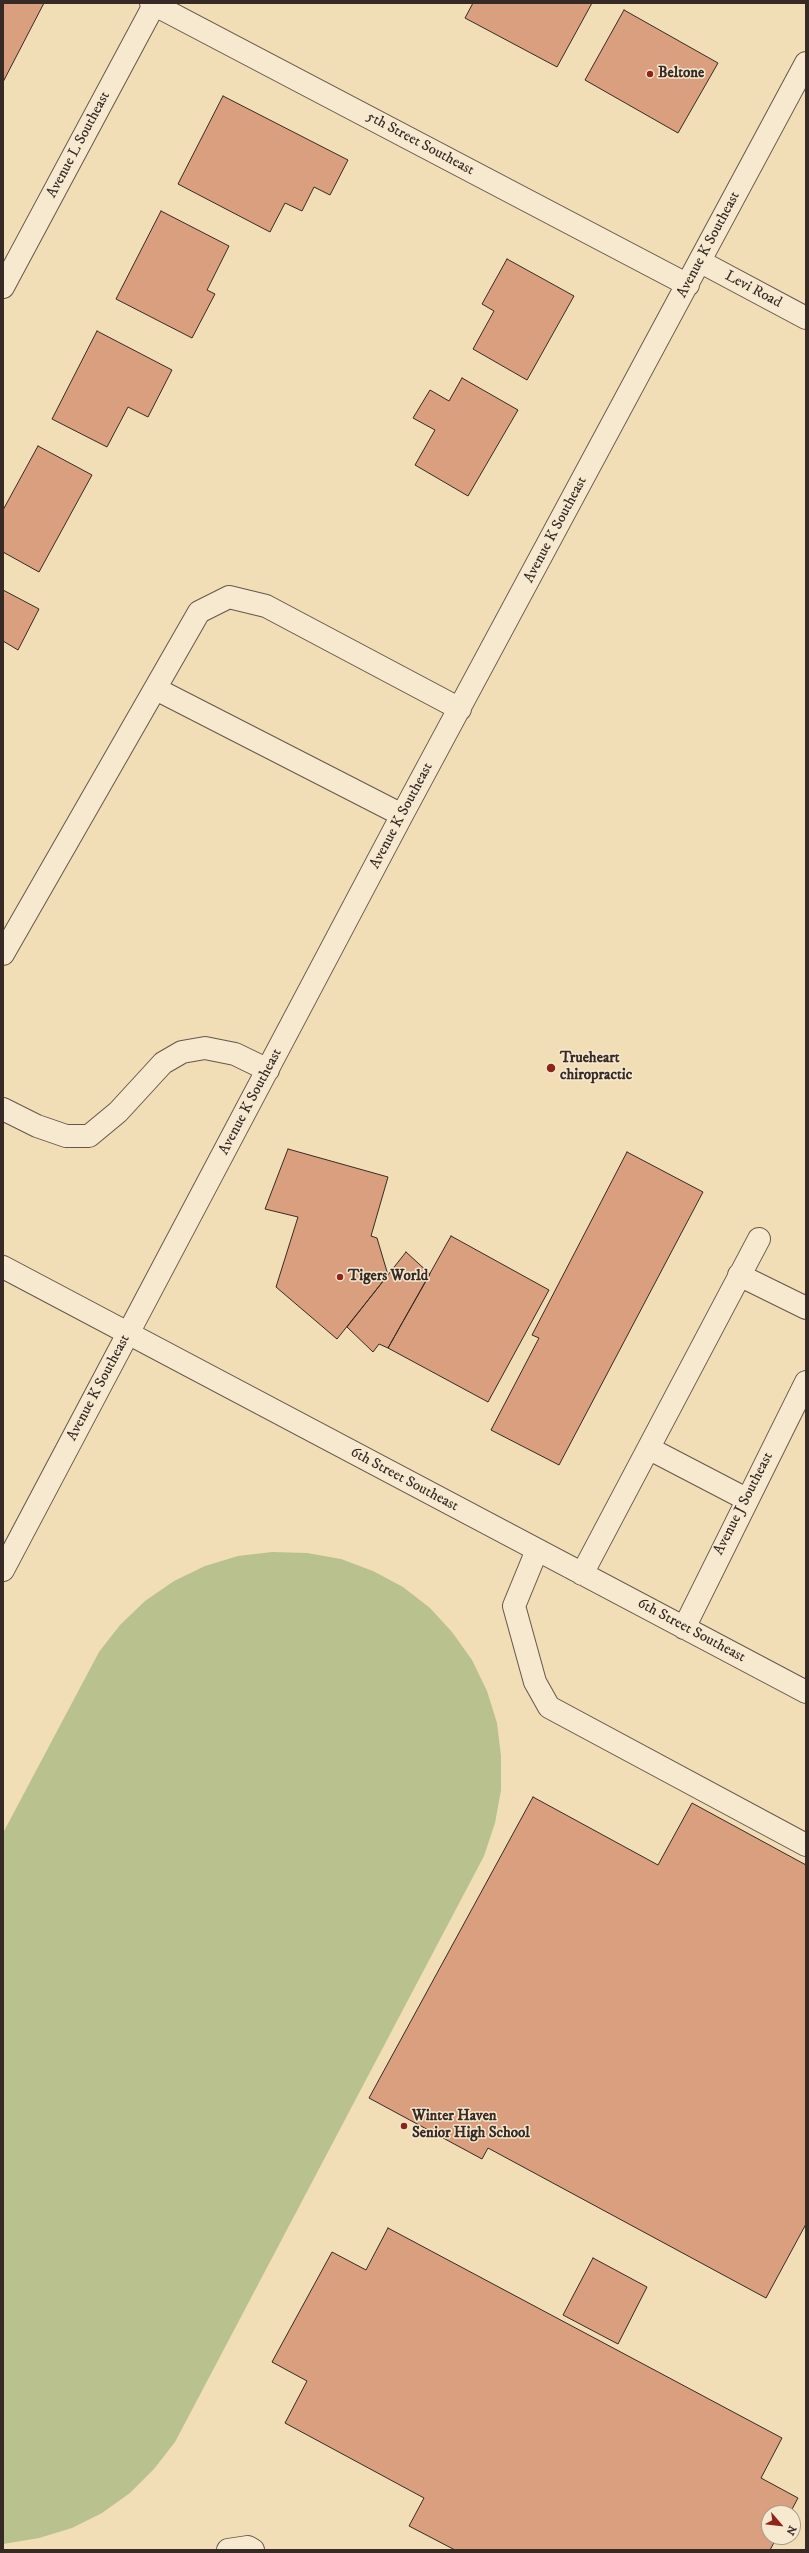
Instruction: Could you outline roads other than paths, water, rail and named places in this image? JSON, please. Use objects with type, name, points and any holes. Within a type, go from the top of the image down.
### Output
[{"type":"street","name":"5th Street Southeast","points":[[153,4],[688,285]]},
{"type":"street","name":"Avenue L Southeast","points":[[3,286],[153,4]]},
{"type":"street","name":"Avenue K Southeast","points":[[3,1570],[402,815],[701,262],[806,63]]},
{"type":"street","name":"Levi Road","points":[[701,262],[806,318]]},
{"type":"street","points":[[3,954],[199,612],[229,597],[266,606],[460,709]]},
{"type":"street","points":[[156,689],[402,815]]},
{"type":"street","points":[[3,1110],[37,1126],[66,1136],[89,1136],[118,1112],[163,1064],[182,1052],[205,1048],[235,1054],[268,1070]]},
{"type":"street","points":[[582,1574],[650,1449],[758,1239]]},
{"type":"street","name":"6th Street Southeast","points":[[3,1267],[806,1692]]},
{"type":"street","points":[[739,1275],[806,1308]]},
{"type":"street","name":"Avenue J Southeast","points":[[684,1628],[746,1499],[806,1382]]},
{"type":"street","points":[[650,1449],[746,1499]]},
{"type":"street","points":[[537,1550],[514,1606],[535,1682],[549,1707],[806,1845]]},
{"type":"street","points":[[228,2550],[248,2547],[253,2550]]},
{"type":"place","name":"Beltone","points":[[650,74]]},
{"type":"place","name":"Trueheart chiropractic","points":[[551,1068]]},
{"type":"place","name":"Tigers World","points":[[340,1277]]},
{"type":"place","name":"Winter Haven Senior High School","points":[[404,2126]]}]
